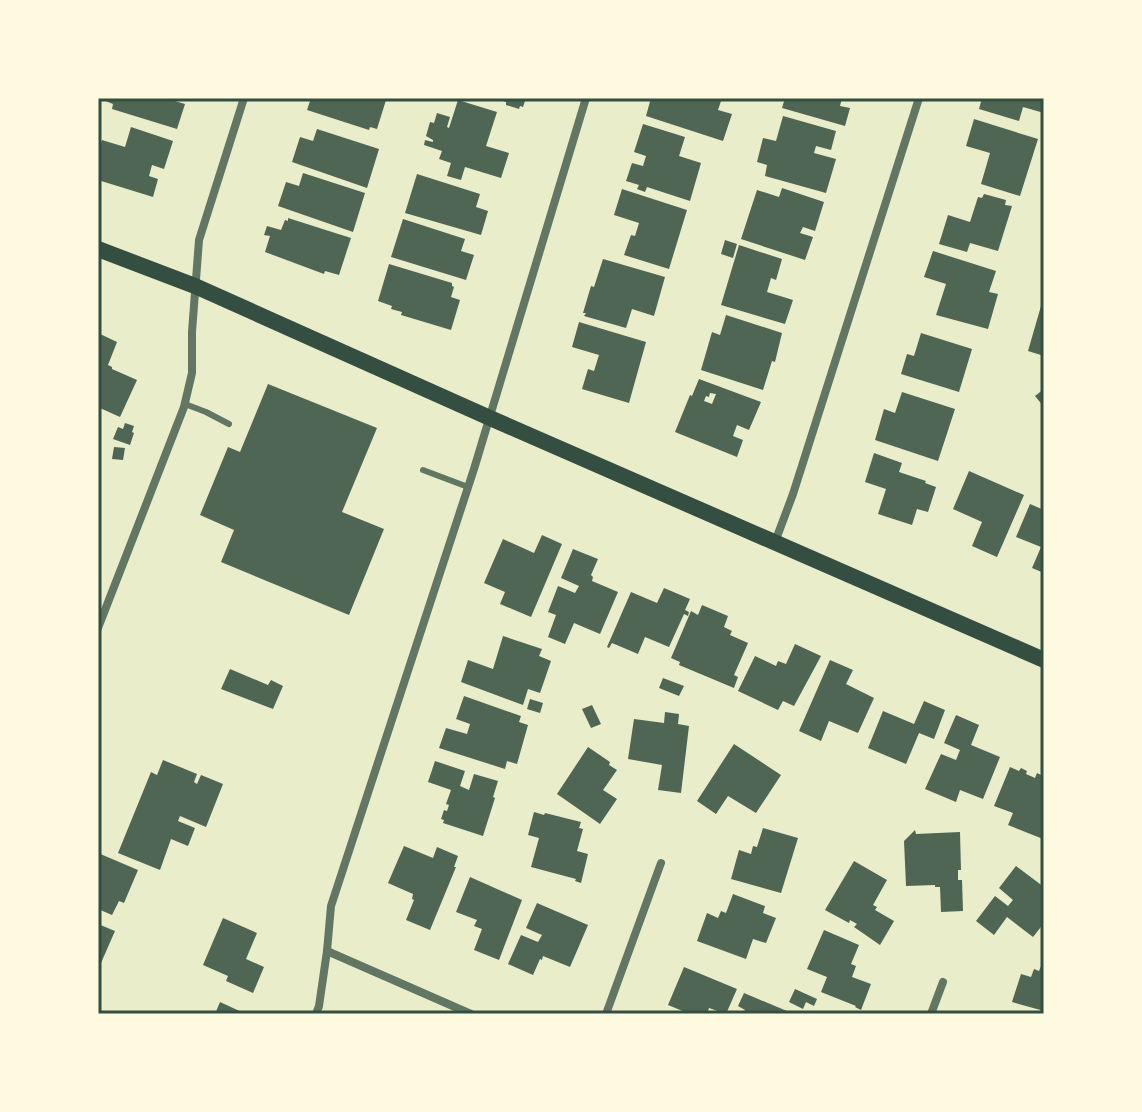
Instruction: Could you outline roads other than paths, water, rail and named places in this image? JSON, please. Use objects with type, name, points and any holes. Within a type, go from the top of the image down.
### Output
[{"type":"main road","points":[[98,249],[195,286],[1044,660]]},
{"type":"street","points":[[98,628],[185,404],[192,373],[199,240],[244,98]]},
{"type":"street","points":[[316,1014],[331,906],[490,418],[586,98]]},
{"type":"street","points":[[774,543],[793,494],[919,98]]},
{"type":"street","points":[[606,1014],[661,863]]},
{"type":"street","points":[[327,951],[471,1014]]},
{"type":"street","points":[[931,1014],[943,982]]},
{"type":"lane","points":[[185,404],[229,424]]},
{"type":"lane","points":[[423,470],[468,487]]}]
